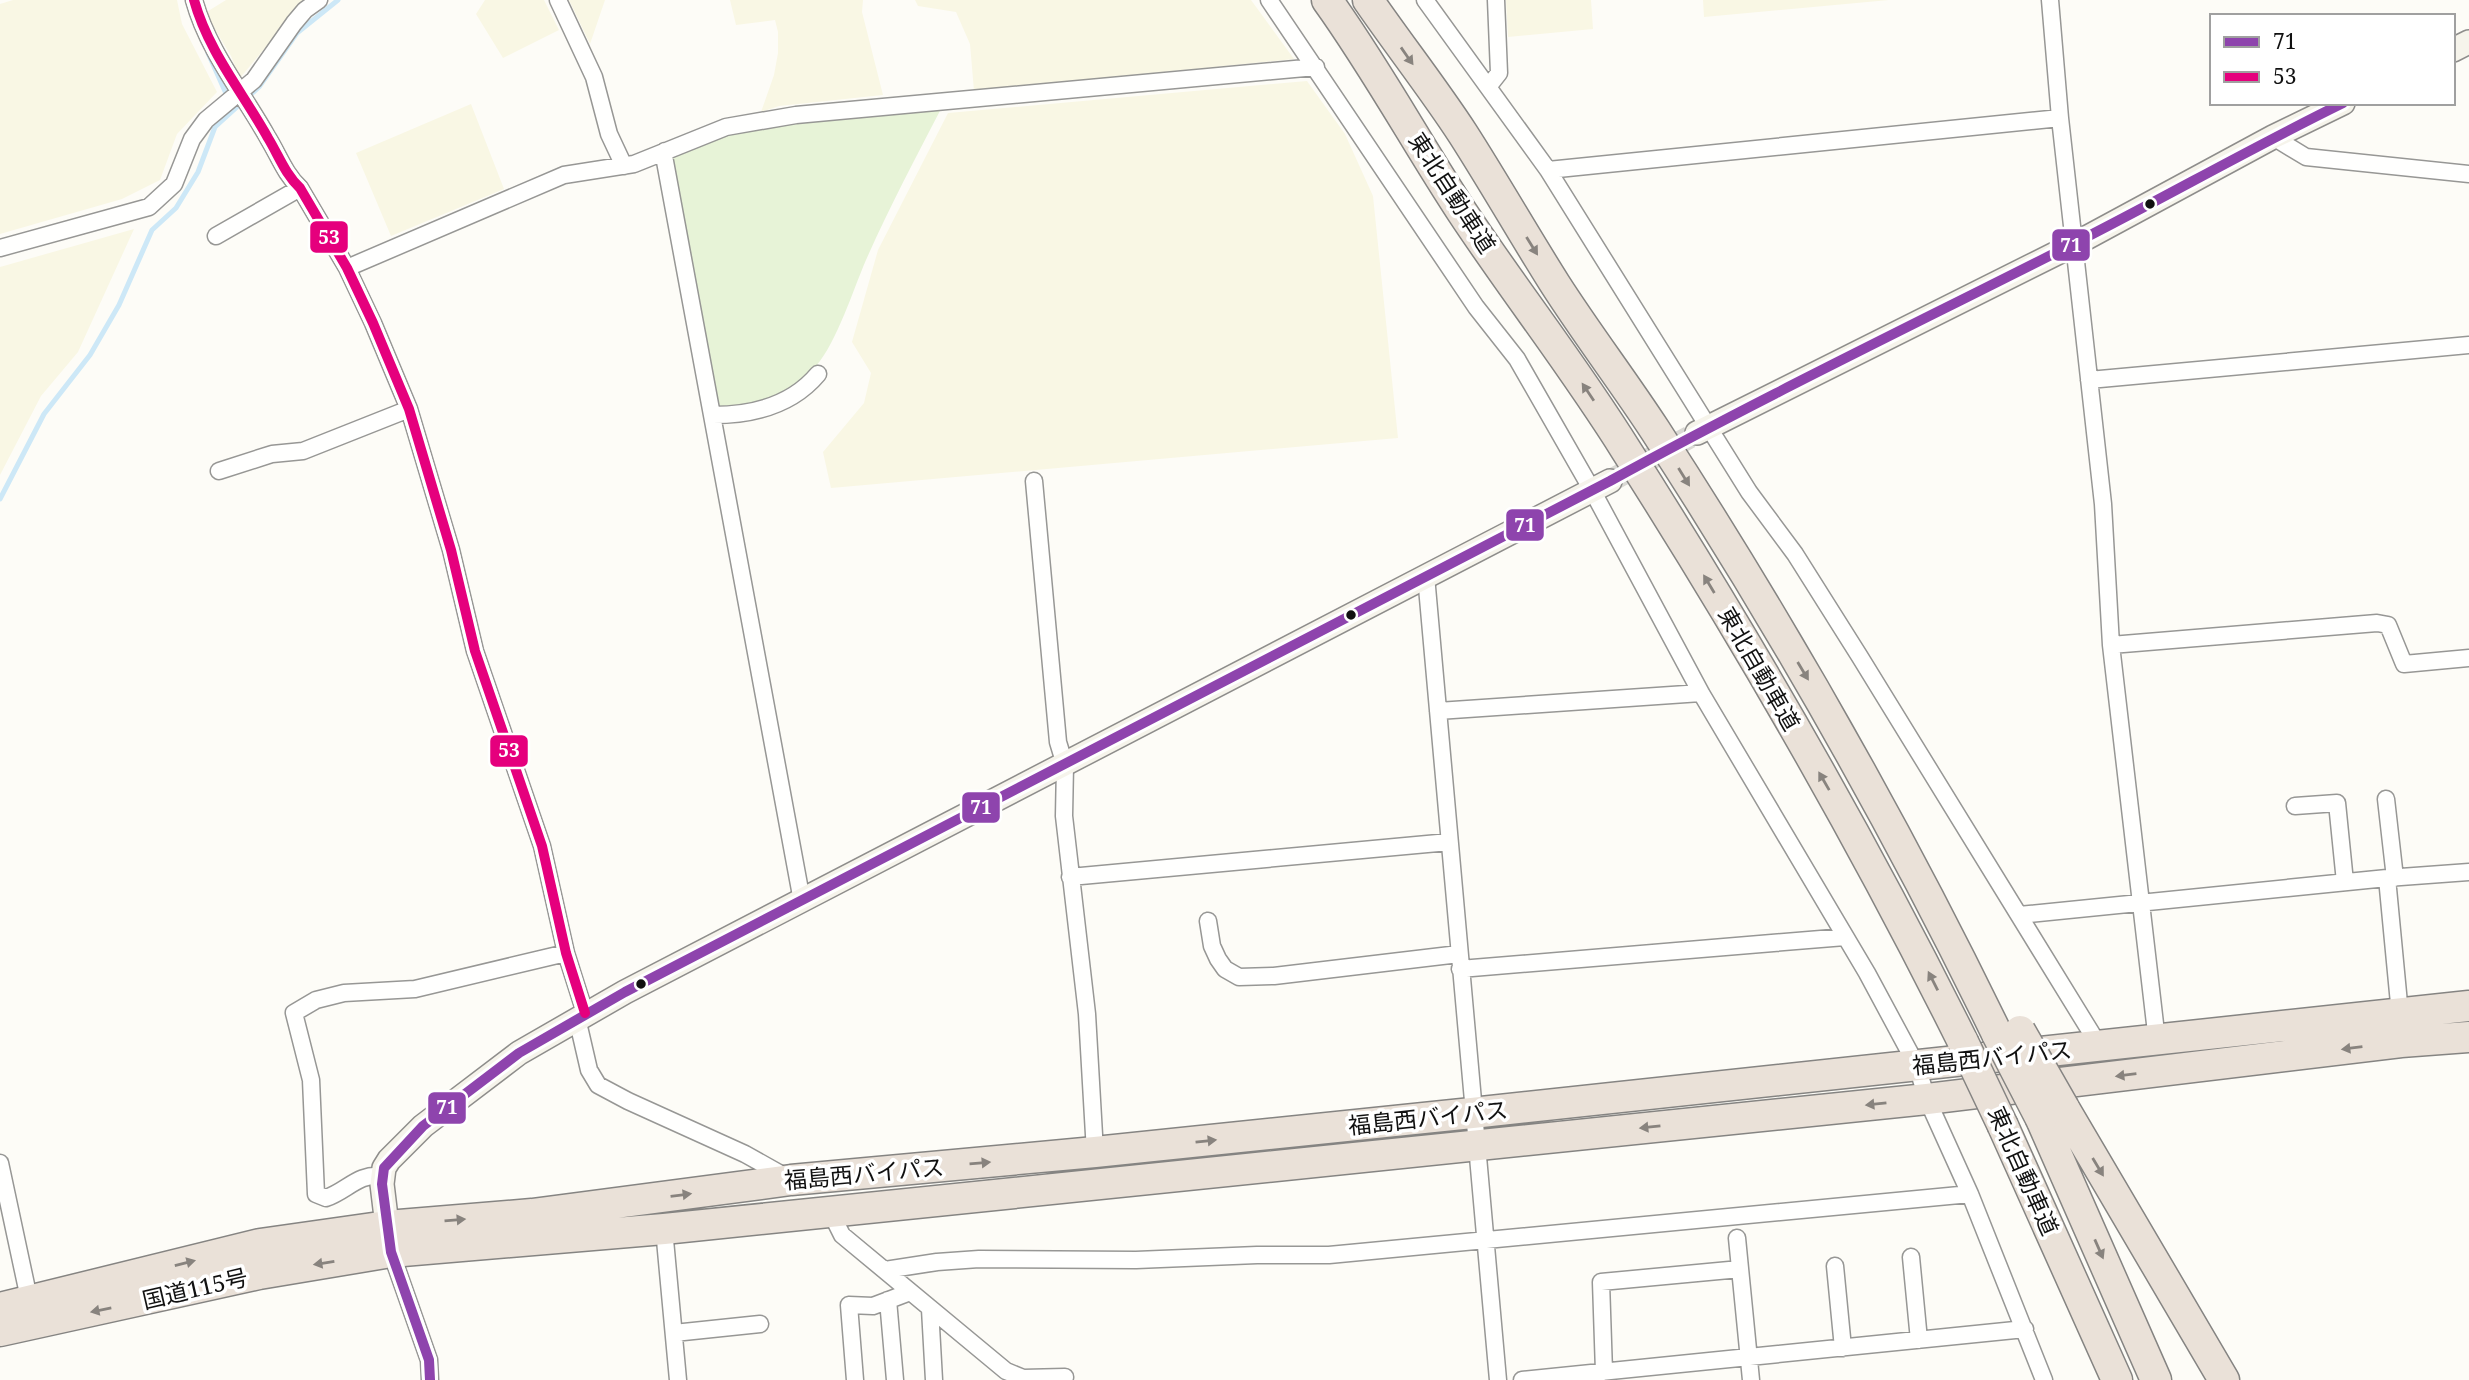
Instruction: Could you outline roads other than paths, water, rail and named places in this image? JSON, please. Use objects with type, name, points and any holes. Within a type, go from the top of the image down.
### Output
[{"type":"highway","name":"東北自動車道","points":[[1327,0],[1463,214],[1522,295],[1625,447],[1709,584],[1857,839],[1963,1042],[2117,1380]]},
{"type":"highway","name":"東北自動車道","points":[[1368,0],[1462,132],[1556,286],[1654,428],[1982,962],[2009,1032],[2052,1114],[2156,1380]]},
{"type":"highway","name":"福島西バイパス","points":[[389,1239],[664,1230],[1927,1099],[2401,1028],[2469,1006]]},
{"type":"highway","name":"福島西バイパス","points":[[389,1239],[532,1214],[791,1180],[1095,1152],[2157,1041],[2401,1028],[2469,1037]]},
{"type":"highway","points":[[2401,1028],[2469,1054]]},
{"type":"highway","points":[[2052,1114],[2224,1380]]},
{"type":"highway","name":"国道115号","points":[[0,1308],[32,1312],[111,1308],[259,1274],[389,1239]]},
{"type":"highway","name":"国道115号","points":[[0,1331],[32,1312]]},
{"type":"street","points":[[194,0],[204,27],[239,93],[347,268],[408,409],[451,550],[475,651],[542,846],[581,1015],[589,1070],[598,1085],[745,1154],[791,1180]]},
{"type":"street","points":[[0,248],[149,207],[174,184],[192,139],[206,120],[254,80],[293,23],[319,0]]},
{"type":"street","points":[[558,0],[594,76],[609,134],[624,166]]},
{"type":"street","points":[[1269,0],[1476,307],[1517,359],[1601,485],[1701,692],[1846,937],[1917,1066],[1927,1099],[1970,1194],[2044,1380]]},
{"type":"street","points":[[1425,0],[1548,170],[1703,430],[1802,566],[2100,1047]]},
{"type":"street","points":[[1488,87],[1499,73],[1496,0]]},
{"type":"street","points":[[2050,0],[2060,118],[2103,505],[2111,645],[2157,1041]]},
{"type":"street","points":[[347,268],[564,175],[634,164],[726,127],[796,115],[1316,67]]},
{"type":"street","points":[[1703,430],[2075,244],[2273,137],[2339,105]]},
{"type":"street","points":[[1548,170],[2060,118]]},
{"type":"street","points":[[2273,137],[2306,157],[2469,174]]},
{"type":"street","points":[[665,151],[802,901]]},
{"type":"street","points":[[216,236],[300,188]]},
{"type":"street","points":[[2089,380],[2469,345]]},
{"type":"street","points":[[712,415],[756,410],[785,401],[797,395],[818,374]]},
{"type":"street","points":[[219,471],[272,454],[303,451],[408,409]]},
{"type":"street","points":[[1034,481],[1058,742],[1065,765],[1064,816],[1087,1014],[1095,1152]]},
{"type":"street","points":[[430,1380],[429,1360],[389,1239],[382,1176],[389,1160],[424,1126],[519,1053],[581,1015],[1601,485]]},
{"type":"street","points":[[1426,576],[1498,1380]]},
{"type":"street","points":[[2111,645],[2377,623],[2388,625],[2404,664],[2469,658]]},
{"type":"street","points":[[1438,711],[1701,692]]},
{"type":"street","points":[[2386,799],[2401,1028]]},
{"type":"street","points":[[2295,806],[2337,803],[2346,882]]},
{"type":"street","points":[[1070,877],[1449,842]]},
{"type":"street","points":[[2019,915],[2140,905],[2346,882],[2469,873]]},
{"type":"street","points":[[1208,922],[1217,959],[1225,969],[1239,977],[1846,937]]},
{"type":"street","points":[[382,1176],[365,1176],[326,1198],[316,1194],[311,1080],[294,1013],[316,1000],[344,993],[415,989],[566,953]]},
{"type":"street","points":[[0,1163],[32,1312]]},
{"type":"street","points":[[885,1270],[979,1259],[1136,1260],[1329,1255],[1970,1194]]},
{"type":"street","points":[[830,1211],[842,1235],[1006,1371],[1023,1378],[1065,1377]]},
{"type":"street","points":[[664,1230],[678,1380]]},
{"type":"street","points":[[1737,1238],[1751,1380]]},
{"type":"street","points":[[1911,1257],[1919,1340]]},
{"type":"street","points":[[1835,1266],[1843,1348]]},
{"type":"street","points":[[1604,1372],[1601,1282],[1740,1269]]},
{"type":"street","points":[[855,1380],[849,1305],[873,1306],[910,1292]]},
{"type":"street","points":[[888,1300],[895,1380]]},
{"type":"street","points":[[930,1309],[934,1380]]},
{"type":"street","points":[[674,1333],[760,1324]]},
{"type":"street","points":[[1522,1380],[2025,1329]]},
{"type":"waterway","points":[[0,499],[44,414],[90,355],[119,305],[152,230],[176,208],[198,172],[215,127],[259,87],[297,33],[338,0]]},
{"type":"waterway","points":[[208,53],[228,98]]},
{"type":"tunnel","points":[[1610,481],[1697,433]]}]
